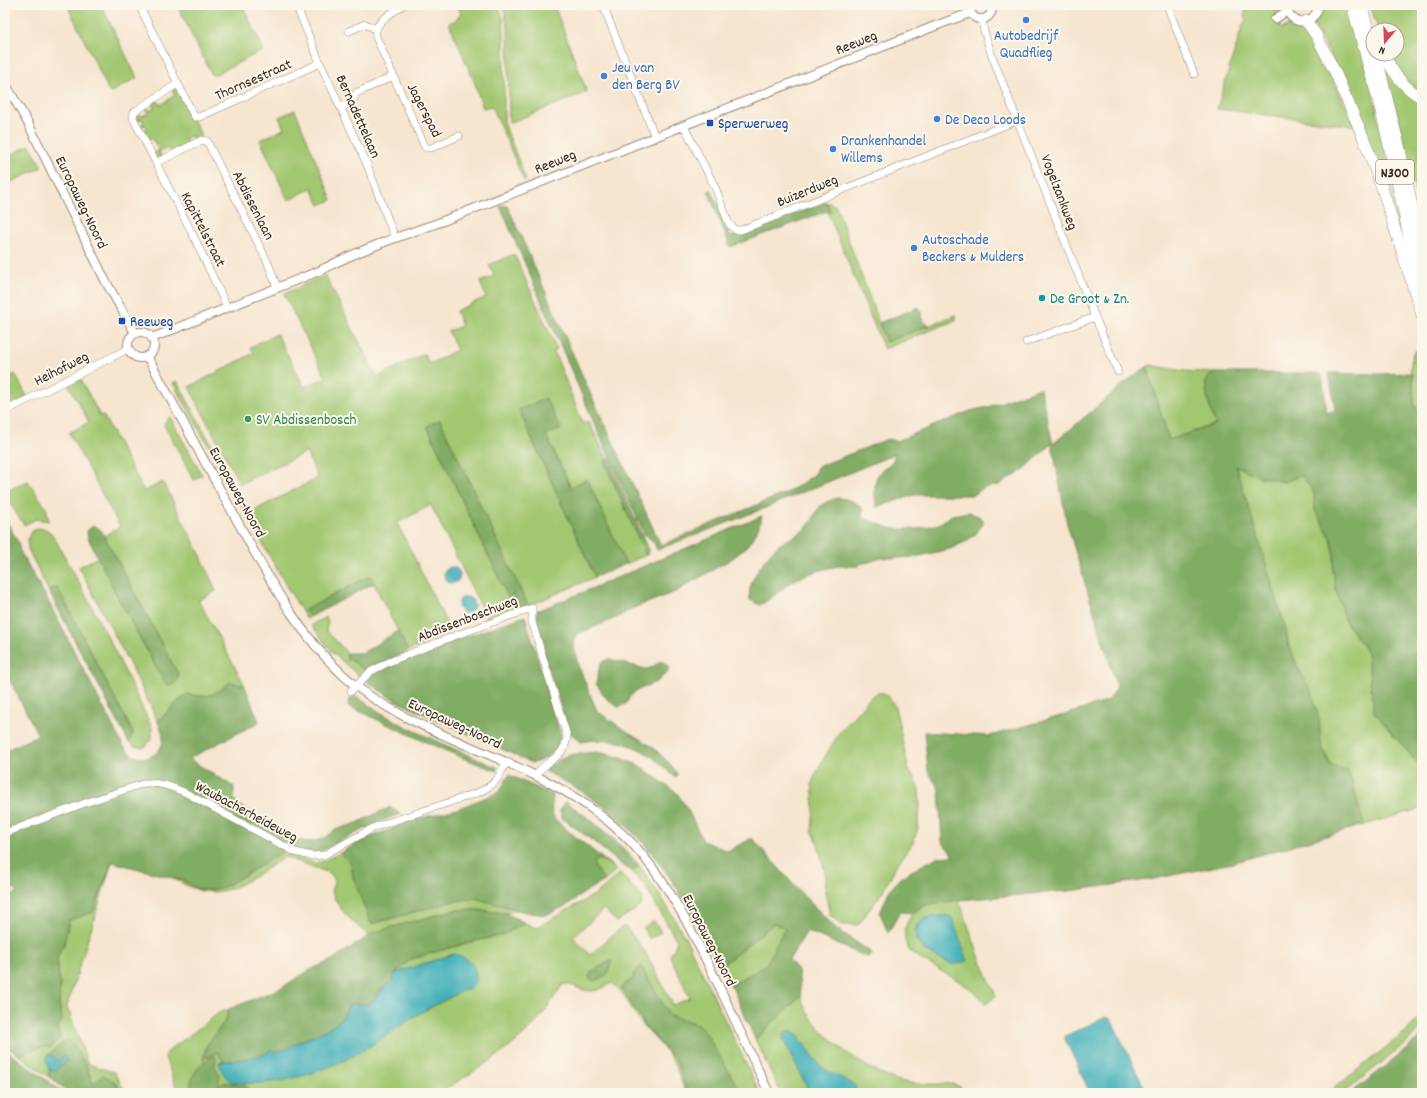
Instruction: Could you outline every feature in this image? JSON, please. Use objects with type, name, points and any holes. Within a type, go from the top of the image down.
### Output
[{"type":"highway","name":"N300","points":[[1352,5],[1381,110],[1422,300]]},
{"type":"highway","points":[[1362,5],[1369,22]]},
{"type":"highway","points":[[1362,5],[1367,22]]},
{"type":"highway","name":"N300","points":[[1306,21],[1316,35],[1335,72],[1366,146],[1383,191],[1422,315]]},
{"type":"highway","name":"N300","points":[[1378,62],[1400,150],[1422,253]]},
{"type":"highway","points":[[1389,62],[1399,80],[1407,88],[1422,98]]},
{"type":"street","points":[[139,5],[177,84]]},
{"type":"street","name":"Bernadettelaan","points":[[296,5],[320,64],[366,162],[395,238]]},
{"type":"street","points":[[349,30],[365,24],[376,29],[380,23],[403,5]]},
{"type":"street","points":[[603,5],[655,137]]},
{"type":"street","points":[[970,9],[974,17],[982,19],[991,13],[992,5]]},
{"type":"street","points":[[1167,5],[1194,74]]},
{"type":"street","points":[[1275,19],[1287,8],[1294,20],[1301,22],[1306,21],[1314,16],[1318,10],[1318,5]]},
{"type":"street","name":"Reeweg","points":[[152,338],[319,271],[344,258],[438,223],[684,126],[927,29],[970,9]]},
{"type":"street","name":"Vogelzankweg","points":[[982,19],[988,46],[1118,372]]},
{"type":"street","name":"Jagerspad","points":[[376,29],[376,37],[425,147],[431,148],[459,136]]},
{"type":"street","name":"Thornsestraat","points":[[177,84],[193,114],[196,117],[199,117],[320,64]]},
{"type":"street","name":"Jagerspad","points":[[341,107],[353,102],[356,92],[394,76]]},
{"type":"street","name":"Europaweg-Noord","points":[[5,82],[28,123],[105,280],[135,333]]},
{"type":"street","name":"Kapittelstraat","points":[[177,84],[134,112],[132,116],[228,307]]},
{"type":"street","name":"Buizerdweg","points":[[684,126],[715,187],[729,224],[736,230],[741,230],[1018,120]]},
{"type":"street","name":"Abdissenlaan","points":[[156,163],[202,140],[208,142],[268,263],[277,287]]},
{"type":"street","points":[[1026,342],[1095,317]]},
{"type":"street","points":[[143,332],[152,338],[152,350],[143,358],[136,357],[128,349],[128,341],[135,333],[143,332]]},
{"type":"street","name":"Heihofweg","points":[[5,411],[128,349]]},
{"type":"street","name":"Europaweg-Noord","points":[[147,356],[257,556],[299,626],[324,656],[353,689],[417,722],[536,776],[576,798],[618,830],[637,850],[661,880],[697,940],[769,1093]]},
{"type":"street","name":"Abdissenboschweg","points":[[353,689],[370,672],[389,662],[454,636],[532,608],[532,622],[567,736],[566,746],[561,753],[540,769],[536,776]]},
{"type":"street","name":"Waubacherheideweg","points":[[5,833],[85,803],[145,783],[155,782],[172,786],[186,793],[295,852],[312,856],[324,855],[375,827],[477,793],[490,787],[495,783],[506,762]]},
{"type":"green space","points":[[78,5],[101,5],[137,78],[110,93],[69,9]]},
{"type":"green space","points":[[177,5],[242,5],[264,50],[212,75]]},
{"type":"green space","points":[[457,5],[498,5],[503,18],[504,121],[526,180],[524,181],[492,106],[483,108],[474,81],[449,23],[456,20],[461,13]]},
{"type":"green space","points":[[503,5],[554,5],[587,92],[509,123],[508,28]]},
{"type":"green space","points":[[1247,5],[1284,5],[1283,9],[1279,13],[1286,19],[1279,24],[1282,29],[1294,24],[1307,27],[1356,126],[1217,109],[1242,27],[1246,20],[1244,17]]},
{"type":"green space","points":[[1327,5],[1345,5],[1347,10],[1349,10],[1372,89],[1412,274],[1364,130],[1346,84],[1312,22],[1322,8]]},
{"type":"green space","points":[[1370,5],[1422,5],[1422,95],[1414,90],[1393,62],[1405,62],[1405,22],[1375,22]]},
{"type":"green space","points":[[1382,62],[1387,62],[1422,100],[1422,233],[1410,162]]},
{"type":"green space","points":[[176,88],[200,133],[200,137],[194,141],[191,136],[185,139],[187,145],[171,152],[168,148],[159,152],[162,157],[158,158],[154,153],[159,151],[152,138],[147,140],[143,131],[147,129],[145,125],[140,127],[140,125],[144,123],[142,119],[137,121],[135,116],[139,113],[142,116],[148,113],[145,108],[147,107],[150,111],[154,108],[152,104],[157,100],[161,105],[175,95],[172,90]]},
{"type":"green space","points":[[295,110],[332,200],[320,205],[312,188],[288,200],[260,140],[284,129],[279,117]]},
{"type":"green space","points":[[30,145],[42,167],[5,185],[5,158]]},
{"type":"green space","points":[[711,189],[732,237],[826,202],[831,212],[827,211],[730,247],[708,191]]},
{"type":"green space","points":[[826,202],[836,206],[886,342],[956,315],[956,320],[884,349],[827,211],[831,212]]},
{"type":"green space","points":[[500,206],[507,206],[512,216],[591,395],[661,545],[788,492],[814,475],[817,467],[888,439],[897,441],[970,411],[988,407],[1040,388],[1053,444],[1132,377],[1147,367],[1169,440],[1216,424],[1212,415],[1206,391],[1207,379],[1215,373],[1318,373],[1322,375],[1327,413],[1335,410],[1329,373],[1412,373],[1414,404],[1422,419],[1422,768],[1374,712],[1367,654],[1362,644],[1347,625],[1336,590],[1333,571],[1334,553],[1331,538],[1315,510],[1314,492],[1301,475],[1285,482],[1261,477],[1236,466],[1286,630],[1288,643],[1297,666],[1312,692],[1319,720],[1321,745],[1331,766],[1348,770],[1364,825],[1232,863],[1154,879],[1069,891],[959,900],[922,906],[913,913],[900,912],[888,933],[880,913],[889,891],[901,877],[937,857],[954,856],[942,842],[939,789],[928,771],[924,732],[990,736],[1078,711],[1109,700],[1117,687],[1067,524],[1052,444],[1024,469],[999,485],[983,488],[974,495],[914,495],[876,507],[875,490],[877,476],[881,470],[892,462],[895,454],[765,508],[657,550],[654,543],[644,533],[608,455]]},
{"type":"green space","points":[[514,254],[557,349],[554,351],[583,424],[589,422],[607,459],[604,461],[646,555],[626,564],[587,479],[571,488],[546,435],[546,398],[519,411],[595,577],[528,606],[440,420],[427,426],[508,597],[513,594],[520,610],[488,621],[431,505],[397,523],[448,626],[447,633],[408,651],[370,576],[305,610],[310,617],[307,619],[288,589],[241,505],[243,504],[249,513],[318,478],[306,452],[240,484],[189,387],[254,353],[250,347],[277,334],[304,387],[326,378],[284,294],[325,275],[377,377],[424,354],[430,364],[457,350],[448,331],[462,326],[456,311],[486,297],[480,282],[494,276],[489,265]]},
{"type":"green space","points":[[919,307],[924,322],[929,325],[886,342],[879,323]]},
{"type":"green space","points":[[1422,347],[1421,419],[1414,404],[1413,380],[1410,369],[1413,353]]},
{"type":"green space","points":[[1149,365],[1183,371],[1215,373],[1208,377],[1206,382],[1206,391],[1212,415],[1216,424],[1169,440],[1147,367]]},
{"type":"green space","points":[[5,370],[9,378],[15,374],[27,397],[5,409]]},
{"type":"green space","points":[[80,378],[100,416],[103,415],[144,491],[163,482],[201,556],[216,591],[199,601],[244,684],[240,685],[230,682],[215,693],[205,696],[187,694],[158,722],[137,678],[79,567],[98,557],[164,682],[168,685],[178,674],[104,536],[120,527],[69,433],[89,422],[68,384]]},
{"type":"green space","points":[[177,381],[236,490],[234,492],[173,383]]},
{"type":"green space","points":[[546,398],[561,429],[546,435],[571,488],[587,479],[626,564],[595,577],[519,410]]},
{"type":"green space","points":[[170,417],[202,475],[194,480],[164,425]]},
{"type":"green space","points":[[440,420],[528,606],[520,610],[513,594],[508,597],[427,426]]},
{"type":"green space","points":[[608,459],[648,548],[648,554],[646,555],[604,461]]},
{"type":"green space","points":[[1235,465],[1261,477],[1301,475],[1314,492],[1315,510],[1331,538],[1334,553],[1333,571],[1336,590],[1347,625],[1362,644],[1367,654],[1374,712],[1422,768],[1422,808],[1364,825],[1348,770],[1331,766],[1321,745],[1319,720],[1288,643],[1286,630]]},
{"type":"green space","points":[[28,481],[46,508],[49,521],[36,519],[24,525],[5,496],[5,492]]},
{"type":"green space","points":[[837,498],[855,502],[863,509],[862,516],[865,519],[894,529],[917,529],[939,524],[952,515],[969,512],[980,517],[983,520],[983,524],[975,535],[967,541],[950,549],[915,557],[881,558],[859,564],[858,566],[839,566],[826,569],[809,574],[785,586],[760,605],[750,600],[752,583],[758,571],[770,554],[779,545],[805,529],[810,524],[819,507]]},
{"type":"green space","points":[[762,516],[752,540],[733,558],[675,592],[631,609],[618,617],[578,634],[573,642],[578,665],[597,711],[653,747],[671,765],[677,774],[676,778],[652,757],[627,744],[599,740],[581,742],[569,732],[533,620],[536,611]]},
{"type":"green space","points":[[5,518],[18,542],[20,551],[45,595],[121,742],[131,754],[142,758],[152,756],[157,752],[162,743],[163,737],[158,722],[187,694],[205,696],[215,693],[230,682],[240,685],[244,684],[259,722],[190,758],[234,787],[234,799],[240,806],[297,840],[310,842],[323,839],[335,830],[357,823],[390,807],[400,814],[376,823],[319,852],[308,852],[290,847],[240,878],[223,887],[211,890],[198,889],[184,881],[112,862],[93,912],[69,920],[64,945],[58,954],[57,964],[60,983],[59,1004],[62,1020],[58,1027],[59,1039],[51,1047],[38,1048],[19,1055],[5,1046],[5,890],[13,895],[18,891],[5,883],[5,751],[38,735],[5,671]]},
{"type":"green space","points":[[93,526],[101,530],[178,674],[178,679],[173,685],[168,685],[164,682],[88,538],[87,531]]},
{"type":"green space","points":[[38,528],[46,529],[52,534],[128,679],[152,728],[152,738],[146,746],[137,747],[129,742],[130,727],[65,602],[49,592],[28,549],[28,538],[31,532]]},
{"type":"green space","points":[[370,576],[374,583],[310,617],[305,610]]},
{"type":"green space","points":[[57,587],[133,733],[129,743],[49,592]]},
{"type":"green space","points":[[525,616],[561,736],[557,748],[547,757],[539,761],[532,763],[396,701],[366,681],[367,677],[371,673],[452,639],[462,638]]},
{"type":"green space","points":[[326,617],[328,621],[326,630],[347,653],[347,660],[350,659],[367,672],[361,678],[333,653],[311,625]]},
{"type":"green space","points":[[398,631],[408,651],[367,672],[350,659],[347,661],[347,653],[362,653]]},
{"type":"green space","points":[[609,659],[645,669],[651,668],[661,661],[669,668],[658,681],[636,691],[629,698],[626,704],[618,707],[607,699],[596,684],[600,665],[605,660]]},
{"type":"green space","points":[[878,693],[884,693],[892,701],[895,708],[909,771],[916,780],[919,791],[920,806],[918,828],[913,843],[896,866],[883,891],[858,925],[841,925],[830,915],[825,892],[826,875],[817,841],[812,830],[814,806],[812,783],[819,767],[839,733],[869,699]]},
{"type":"green space","points":[[355,695],[386,716],[439,742],[497,767],[497,771],[441,749],[348,706],[350,699]]},
{"type":"green space","points":[[597,752],[619,757],[640,766],[677,793],[688,810],[703,841],[728,851],[752,838],[802,894],[837,929],[873,954],[867,957],[807,931],[789,960],[798,970],[801,996],[755,1039],[733,989],[728,982],[735,983],[766,965],[785,928],[774,923],[720,967],[682,897],[664,869],[650,851],[620,820],[603,806],[585,793],[546,772],[547,767],[568,755]]},
{"type":"green space","points":[[509,775],[553,795],[552,811],[555,819],[612,866],[600,859],[594,862],[594,866],[605,881],[591,888],[566,906],[546,915],[530,913],[474,898],[450,902],[371,924],[353,877],[351,864],[340,853],[365,839],[416,819],[457,809],[499,792]]},
{"type":"green space","points":[[566,802],[604,831],[639,865],[632,871],[622,865],[562,818],[560,811],[563,804]]},
{"type":"green space","points":[[282,852],[315,863],[340,853],[351,864],[353,877],[371,924],[450,902],[474,898],[521,909],[506,913],[476,910],[454,910],[375,932],[369,936],[347,916],[335,899],[331,891],[335,880],[330,873],[285,857],[240,885],[220,891],[201,891],[174,879],[184,881],[198,889],[211,890],[223,887]]},
{"type":"green space","points":[[599,859],[616,870],[605,881],[594,866],[594,862]]},
{"type":"green space","points":[[112,862],[67,1006],[88,1064],[114,1072],[126,1093],[122,1093],[114,1081],[93,1084],[86,1065],[46,1060],[49,1069],[49,1077],[19,1055],[38,1048],[51,1047],[59,1039],[58,1027],[62,1020],[59,1004],[60,983],[57,964],[58,954],[64,945],[69,920],[93,912]]},
{"type":"green space","points":[[639,865],[665,903],[686,939],[760,1093],[685,1093],[672,1060],[639,1020],[621,991],[612,983],[604,988],[592,991],[563,984],[539,1019],[520,1038],[500,1054],[441,1093],[178,1093],[165,1057],[166,1053],[219,1013],[229,1009],[226,1020],[207,1045],[208,1058],[217,1052],[224,1062],[219,1062],[232,1083],[265,1083],[284,1080],[365,1049],[417,1015],[463,990],[472,987],[454,954],[395,973],[411,959],[463,944],[502,935],[525,923],[536,928],[596,894],[620,873],[643,898],[641,906],[616,922],[604,909],[573,937],[590,955],[622,927],[626,927],[646,953],[673,1005],[690,998],[670,956],[677,941],[645,886],[632,871]]},
{"type":"green space","points":[[959,900],[979,956],[996,996],[986,1004],[967,986],[916,956],[909,950],[905,941],[906,926],[914,912],[934,903]],"holes":[[[933,916],[951,916],[942,960],[922,949],[916,940],[915,928],[923,919]]]},
{"type":"green space","points":[[454,910],[476,910],[506,913],[525,923],[502,935],[463,944],[411,959],[395,973],[393,981],[382,989],[372,1001],[366,1004],[357,1003],[346,1008],[339,1021],[326,1030],[298,1042],[292,1047],[247,1059],[224,1062],[217,1052],[203,1059],[207,1045],[226,1020],[229,1009],[281,988],[310,970],[332,960],[375,932]]},
{"type":"green space","points":[[654,921],[661,932],[649,939],[643,928]]},
{"type":"green space","points":[[774,923],[785,928],[766,965],[735,983],[728,982],[720,967]]},
{"type":"green space","points":[[612,960],[607,975],[594,981],[589,978],[591,972]]},
{"type":"green space","points":[[641,966],[670,1016],[698,1024],[708,1036],[741,1093],[688,1093],[676,1061],[648,1030],[621,987],[634,978],[633,974]]},
{"type":"green space","points":[[801,996],[805,1009],[826,1035],[841,1048],[872,1069],[887,1077],[903,1082],[954,1085],[959,1086],[967,1093],[853,1093],[855,1092],[853,1084],[828,1072],[820,1066],[797,1034],[783,1039],[810,1093],[781,1093],[755,1039]]},
{"type":"green space","points":[[1422,1015],[1422,1028],[1407,1043],[1343,1093],[1328,1093],[1408,1030]]},
{"type":"green space","points":[[1422,1036],[1422,1093],[1351,1093],[1395,1059]]},
{"type":"green space","points":[[67,1040],[72,1042],[86,1065],[93,1084],[103,1075],[114,1081],[122,1093],[70,1093],[49,1077],[49,1070],[57,1071],[58,1061],[49,1054]]},
{"type":"green space","points":[[5,1049],[11,1054],[64,1093],[5,1093]]},
{"type":"green space","points":[[216,1056],[215,1067],[220,1075],[218,1086],[227,1083],[246,1086],[248,1093],[190,1093],[192,1080],[200,1065]]},
{"type":"water","points":[[452,567],[459,572],[460,575],[455,582],[452,583],[445,578],[444,575],[449,568]]},
{"type":"water","points":[[463,597],[469,597],[474,602],[472,611],[469,613],[463,613],[458,608],[458,602]]},
{"type":"water","points":[[951,916],[968,961],[953,965],[922,948],[916,938],[916,929],[919,922],[922,920],[933,917]]},
{"type":"water","points":[[454,954],[464,957],[474,967],[476,982],[472,987],[463,990],[424,1011],[367,1048],[341,1062],[314,1073],[270,1082],[236,1083],[228,1079],[221,1070],[219,1062],[246,1059],[268,1053],[270,1049],[275,1052],[282,1050],[322,1032],[334,1025],[344,1016],[351,1003],[364,1005],[369,1004],[393,981],[395,973]]},
{"type":"water","points":[[1106,1017],[1111,1019],[1144,1087],[1144,1089],[1137,1093],[1090,1093],[1065,1039],[1065,1036]]},
{"type":"water","points":[[790,1031],[799,1037],[825,1069],[856,1087],[855,1092],[810,1093],[783,1039],[784,1034]]},
{"type":"water","points":[[49,1054],[58,1061],[63,1056],[66,1057],[67,1060],[63,1066],[60,1065],[57,1071],[49,1070],[46,1060]]},
{"type":"place","name":"Autobedrijf Quadflieg","points":[[1026,20]]},
{"type":"place","name":"Jeu van den Berg BV","points":[[604,76]]},
{"type":"place","name":"De Deco Loods","points":[[937,119]]},
{"type":"place","name":"Sperwerweg","points":[[710,123]]},
{"type":"place","name":"Drankenhandel Willems","points":[[833,149]]},
{"type":"place","name":"Autoschade Beckers & Mulders","points":[[914,248]]},
{"type":"place","name":"De Groot & Zn.","points":[[1042,298]]},
{"type":"place","name":"Reeweg","points":[[122,321]]},
{"type":"place","name":"SV Abdissenbosch","points":[[248,419]]}]
